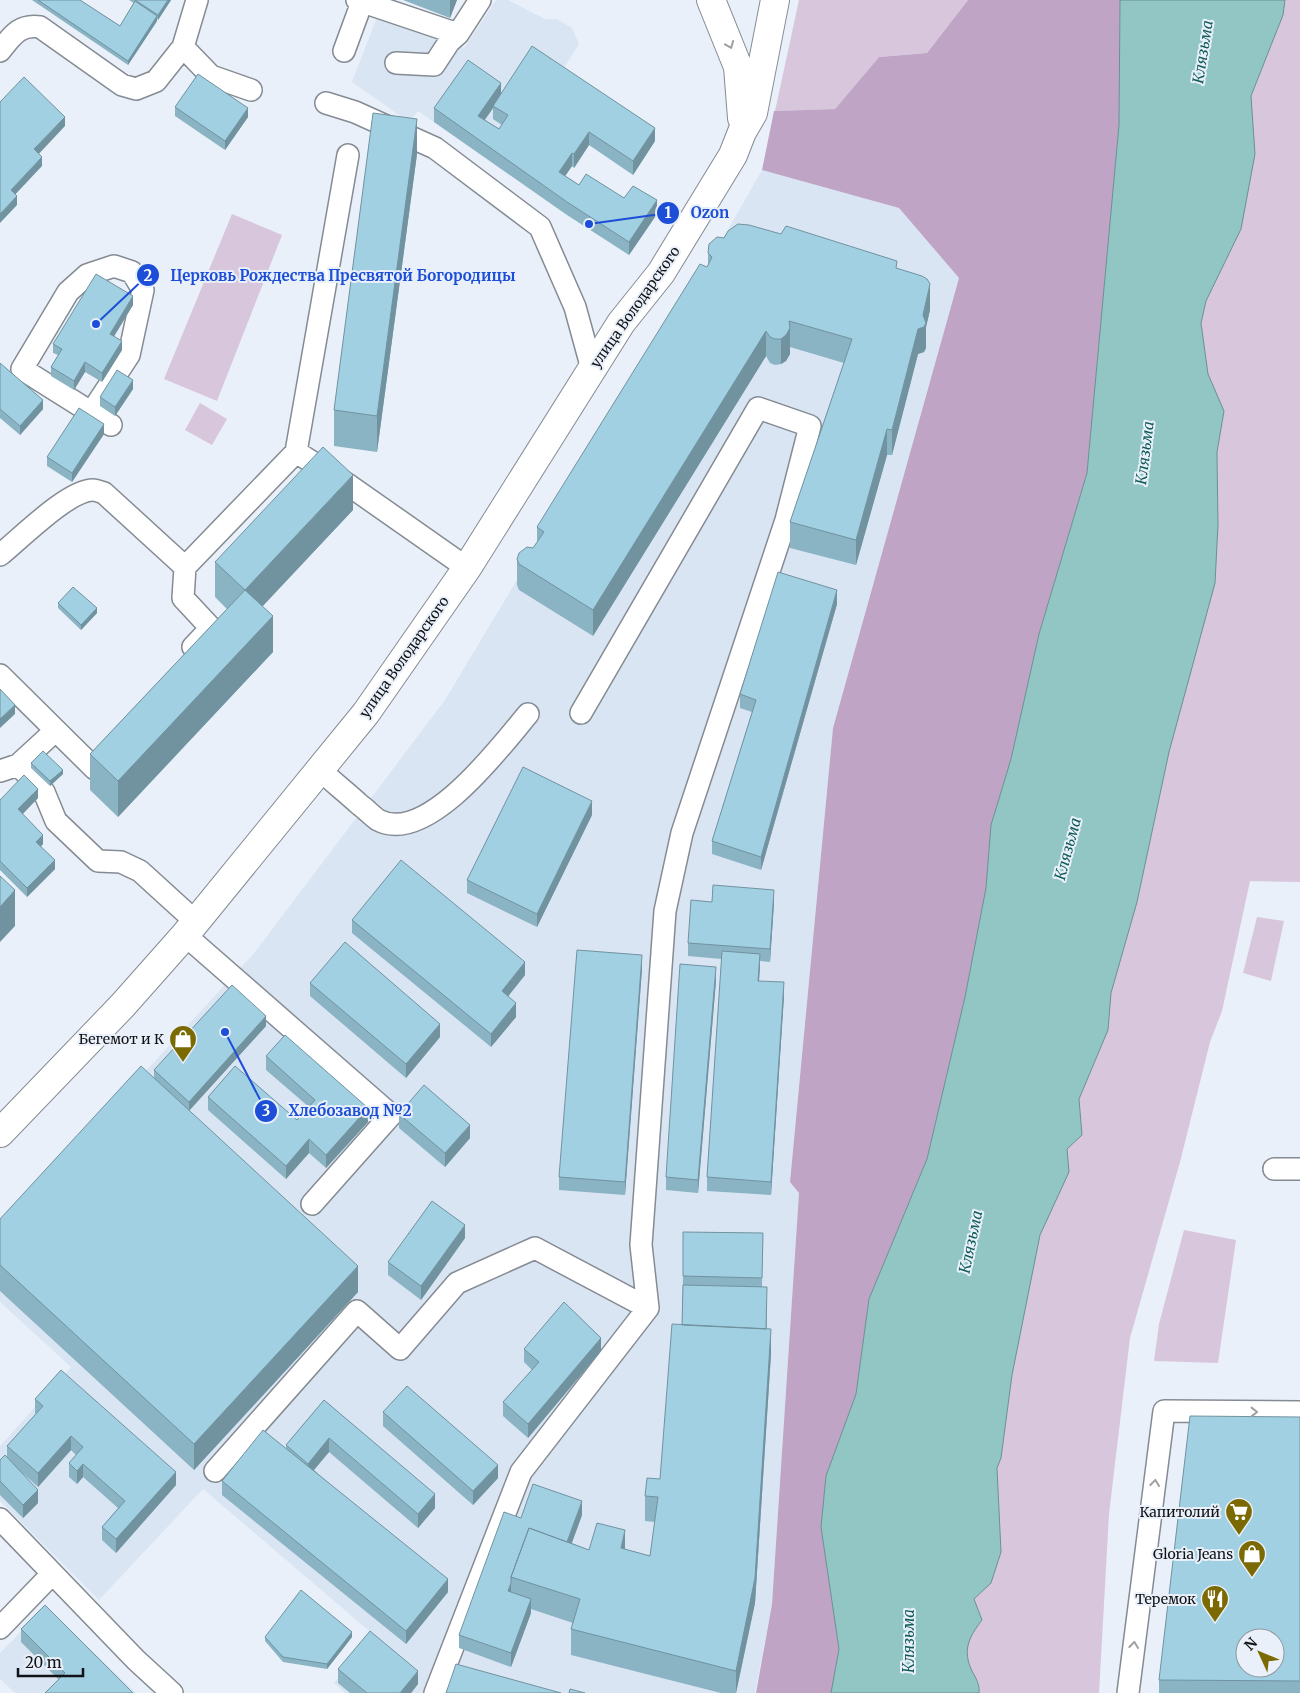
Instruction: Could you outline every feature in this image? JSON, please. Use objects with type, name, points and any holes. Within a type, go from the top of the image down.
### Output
[{"type":"main road","points":[[711,0],[738,67],[742,132]]},
{"type":"main road","name":"улица Володарского","points":[[0,1133],[123,1005],[190,929],[366,713],[467,568],[621,323],[661,273],[734,155],[742,132],[752,113],[775,0]]},
{"type":"street","points":[[0,51],[16,32],[30,26],[40,27],[122,85],[136,89],[156,81],[183,47],[197,0]]},
{"type":"street","points":[[396,63],[434,66],[480,0]]},
{"type":"street","points":[[344,51],[359,1],[458,34]]},
{"type":"street","points":[[183,47],[211,76],[251,90]]},
{"type":"street","points":[[326,104],[355,112],[435,148],[540,227],[575,307],[592,370]]},
{"type":"street","points":[[178,662],[211,628],[183,598],[185,567],[296,452],[348,155]]},
{"type":"street","points":[[91,413],[129,355],[143,290],[132,272],[114,266],[87,275],[68,292],[22,369],[91,413],[110,425]]},
{"type":"street","points":[[435,1693],[521,1472],[648,1308],[640,1245],[665,911],[682,833],[786,520],[810,426],[758,408],[581,713]]},
{"type":"street","points":[[296,452],[350,486],[467,568]]},
{"type":"street","points":[[0,555],[62,502],[93,490],[104,493],[185,567]]},
{"type":"street","points":[[0,675],[95,769]]},
{"type":"street","points":[[320,770],[378,820],[392,823],[422,818],[438,809],[454,796],[504,743],[528,714]]},
{"type":"street","points":[[55,731],[9,768],[44,792],[56,821],[98,861],[121,862],[140,872],[190,929],[391,1114],[312,1204]]},
{"type":"street","points":[[1274,1169],[1300,1169]]},
{"type":"street","points":[[214,1471],[357,1311],[400,1349],[457,1283],[535,1248],[648,1308]]},
{"type":"street","points":[[1128,1693],[1164,1412],[1300,1412]]},
{"type":"street","points":[[2,1525],[136,1660],[172,1693]]},
{"type":"street","points":[[0,1628],[52,1574]]},
{"type":"shaded area","points":[[496,0],[508,0],[545,19],[557,19],[572,28],[579,44],[558,77],[508,129],[499,143],[478,129],[467,145],[418,111],[409,122],[352,82],[377,17],[464,48]]},
{"type":"shaded area","points":[[799,0],[968,0],[927,53],[879,57],[835,109],[775,111]]},
{"type":"shaded area","points":[[968,0],[1120,0],[1119,125],[1087,473],[1039,634],[1011,759],[991,825],[986,888],[965,997],[927,1159],[869,1299],[856,1394],[826,1476],[821,1527],[839,1649],[832,1690],[831,1693],[756,1693],[772,1604],[799,1193],[790,1182],[833,728],[959,278],[899,208],[762,170],[774,111],[835,109],[879,57],[927,53]]},
{"type":"shaded area","points":[[1285,0],[1300,0],[1300,882],[1250,881],[1222,1011],[1210,1042],[1180,1162],[1130,1338],[1109,1514],[1099,1693],[979,1693],[978,1684],[969,1663],[967,1650],[970,1638],[982,1620],[974,1599],[991,1583],[1001,1552],[997,1468],[1001,1458],[1012,1375],[1040,1235],[1068,1172],[1067,1149],[1082,1135],[1079,1099],[1108,1030],[1111,993],[1137,902],[1169,752],[1191,668],[1218,525],[1217,452],[1224,412],[1208,374],[1201,323],[1206,301],[1255,154],[1251,96],[1283,15]]},
{"type":"shaded area","points":[[762,170],[899,208],[959,278],[833,728],[790,1181],[799,1193],[772,1604],[755,1693],[345,1693],[334,1683],[375,1636],[203,1489],[99,1600],[0,1501],[0,1446],[71,1367],[0,1302],[0,1230],[255,952],[445,700],[527,563],[660,349]]},
{"type":"shaded area","points":[[232,214],[282,235],[217,401],[164,379]]},
{"type":"shaded area","points":[[200,403],[227,419],[212,445],[185,430]]},
{"type":"shaded area","points":[[1257,917],[1284,921],[1271,981],[1243,973]]},
{"type":"shaded area","points":[[1184,1230],[1236,1240],[1218,1363],[1154,1361],[1159,1324]]},
{"type":"shaded area","points":[[46,1606],[136,1693],[15,1693],[0,1679],[0,1653]]},
{"type":"water","name":"Клязьма","points":[[1120,0],[1285,0],[1283,15],[1251,96],[1255,154],[1241,229],[1206,301],[1201,323],[1208,374],[1224,411],[1217,452],[1218,525],[1215,583],[1169,752],[1137,902],[1111,993],[1108,1030],[1079,1099],[1082,1135],[1067,1149],[1069,1172],[1040,1235],[1012,1375],[1001,1458],[997,1468],[1001,1552],[991,1583],[974,1599],[982,1620],[970,1638],[967,1650],[969,1663],[978,1684],[979,1693],[831,1693],[839,1649],[821,1527],[826,1476],[856,1394],[869,1299],[927,1159],[965,997],[986,888],[991,825],[1011,759],[1039,634],[1087,473],[1119,125]]},
{"type":"building","points":[[38,0],[80,0],[120,26],[135,1],[157,16],[128,61]]},
{"type":"building","points":[[135,0],[168,0],[158,15]]},
{"type":"building","points":[[532,46],[655,128],[633,161],[589,132],[559,172],[579,185],[586,174],[624,198],[633,186],[657,200],[629,242],[567,202],[434,108],[468,60],[501,83],[478,116],[499,129],[508,115],[493,106]]},
{"type":"building","points":[[198,74],[248,108],[225,141],[175,107]]},
{"type":"building","points":[[24,77],[65,117],[34,149],[42,157],[11,190],[17,196],[0,214],[0,102]]},
{"type":"building","points":[[373,113],[417,119],[377,416],[334,410]]},
{"type":"building","points":[[738,224],[749,225],[781,234],[786,226],[897,261],[896,268],[922,276],[930,284],[923,315],[926,323],[924,327],[918,329],[892,430],[887,429],[856,540],[790,522],[852,339],[789,321],[790,328],[781,339],[770,337],[766,331],[593,610],[519,564],[517,559],[519,553],[527,547],[533,548],[544,532],[537,527],[700,264],[707,267],[712,257],[708,253],[709,244],[717,237],[724,238],[728,231]]},
{"type":"building","points":[[96,274],[133,296],[110,334],[122,341],[102,373],[85,362],[74,381],[51,367],[62,349],[53,344]]},
{"type":"building","points":[[0,363],[43,400],[20,426],[0,409]]},
{"type":"building","points":[[117,370],[133,380],[115,407],[100,397]]},
{"type":"building","points":[[79,408],[104,424],[72,473],[47,457]]},
{"type":"building","points":[[323,447],[353,475],[245,590],[215,562]]},
{"type":"building","points":[[778,572],[837,590],[761,857],[712,841],[756,700],[740,694]]},
{"type":"building","points":[[73,587],[97,608],[81,625],[58,603]]},
{"type":"building","points":[[245,590],[273,616],[118,781],[90,754]]},
{"type":"building","points":[[0,689],[15,705],[0,719]]},
{"type":"building","points":[[43,751],[63,770],[50,781],[31,763]]},
{"type":"building","points":[[523,767],[592,801],[537,914],[467,880]]},
{"type":"building","points":[[24,775],[38,789],[18,809],[43,835],[36,842],[55,860],[27,888],[0,861],[0,800]]},
{"type":"building","points":[[401,860],[525,962],[502,991],[516,1003],[491,1034],[352,920]]},
{"type":"building","points":[[0,876],[15,890],[0,907]]},
{"type":"building","points":[[713,885],[774,890],[770,949],[688,943],[691,900],[712,902]]},
{"type":"building","points":[[345,942],[440,1024],[406,1064],[310,983]]},
{"type":"building","points":[[577,950],[642,955],[625,1182],[559,1177]]},
{"type":"building","points":[[722,951],[760,954],[758,981],[784,982],[771,1182],[707,1177]]},
{"type":"building","points":[[680,964],[716,967],[698,1180],[666,1177]]},
{"type":"building","points":[[232,985],[266,1016],[189,1102],[154,1070]]},
{"type":"building","points":[[285,1035],[368,1108],[326,1155],[309,1139],[286,1166],[208,1097],[235,1066],[297,1120],[315,1100],[266,1056]]},
{"type":"building","points":[[141,1066],[358,1266],[194,1444],[0,1265],[0,1219]]},
{"type":"building","points":[[424,1085],[470,1125],[445,1153],[399,1114]]},
{"type":"building","points":[[432,1201],[465,1225],[421,1286],[388,1262]]},
{"type":"building","points":[[683,1232],[763,1233],[762,1278],[683,1276]]},
{"type":"building","points":[[683,1285],[767,1287],[766,1329],[682,1325]]},
{"type":"building","points":[[564,1302],[601,1338],[528,1424],[503,1402],[539,1362],[524,1349]]},
{"type":"building","points":[[672,1324],[771,1329],[755,1578],[736,1671],[571,1629],[580,1599],[511,1577],[529,1528],[589,1550],[597,1523],[625,1530],[621,1548],[650,1556],[658,1497],[645,1496],[647,1478],[660,1479]]},
{"type":"building","points":[[61,1370],[176,1472],[116,1539],[102,1527],[125,1501],[83,1464],[77,1471],[69,1463],[83,1447],[71,1436],[38,1473],[7,1446],[43,1406],[35,1399]]},
{"type":"building","points":[[407,1386],[498,1465],[473,1491],[383,1412]]},
{"type":"building","points":[[324,1400],[435,1494],[418,1514],[329,1438],[308,1464],[286,1445]]},
{"type":"building","name":"Капитолий","points":[[1190,1416],[1300,1417],[1300,1681],[1159,1680]]},
{"type":"building","points":[[263,1430],[448,1579],[406,1631],[222,1481]]},
{"type":"building","points":[[5,1455],[38,1490],[23,1505],[0,1481],[0,1460]]},
{"type":"building","points":[[533,1484],[582,1501],[567,1542],[529,1528],[511,1577],[508,1591],[531,1599],[511,1653],[459,1635],[504,1512],[521,1518]]},
{"type":"building","points":[[301,1590],[352,1632],[327,1664],[283,1657],[265,1637]]},
{"type":"building","points":[[45,1605],[133,1693],[45,1693],[65,1673],[21,1629]]},
{"type":"building","points":[[370,1631],[418,1671],[400,1693],[367,1693],[338,1669]]},
{"type":"building","points":[[456,1664],[561,1693],[446,1693]]},
{"type":"building","points":[[570,1689],[585,1693],[569,1693]]},
{"type":"place","name":"Ozon","points":[[589,224]]},
{"type":"place","name":"Церковь Рождества Пресвятой Богородицы","points":[[96,324]]},
{"type":"place","name":"Хлебозавод №2","points":[[225,1032]]},
{"type":"place","name":"Бегемот и К","points":[[183,1063]]},
{"type":"place","name":"Капитолий","points":[[1239,1536]]},
{"type":"place","name":"Gloria Jeans","points":[[1252,1578]]},
{"type":"place","name":"Теремок","points":[[1215,1623]]}]
